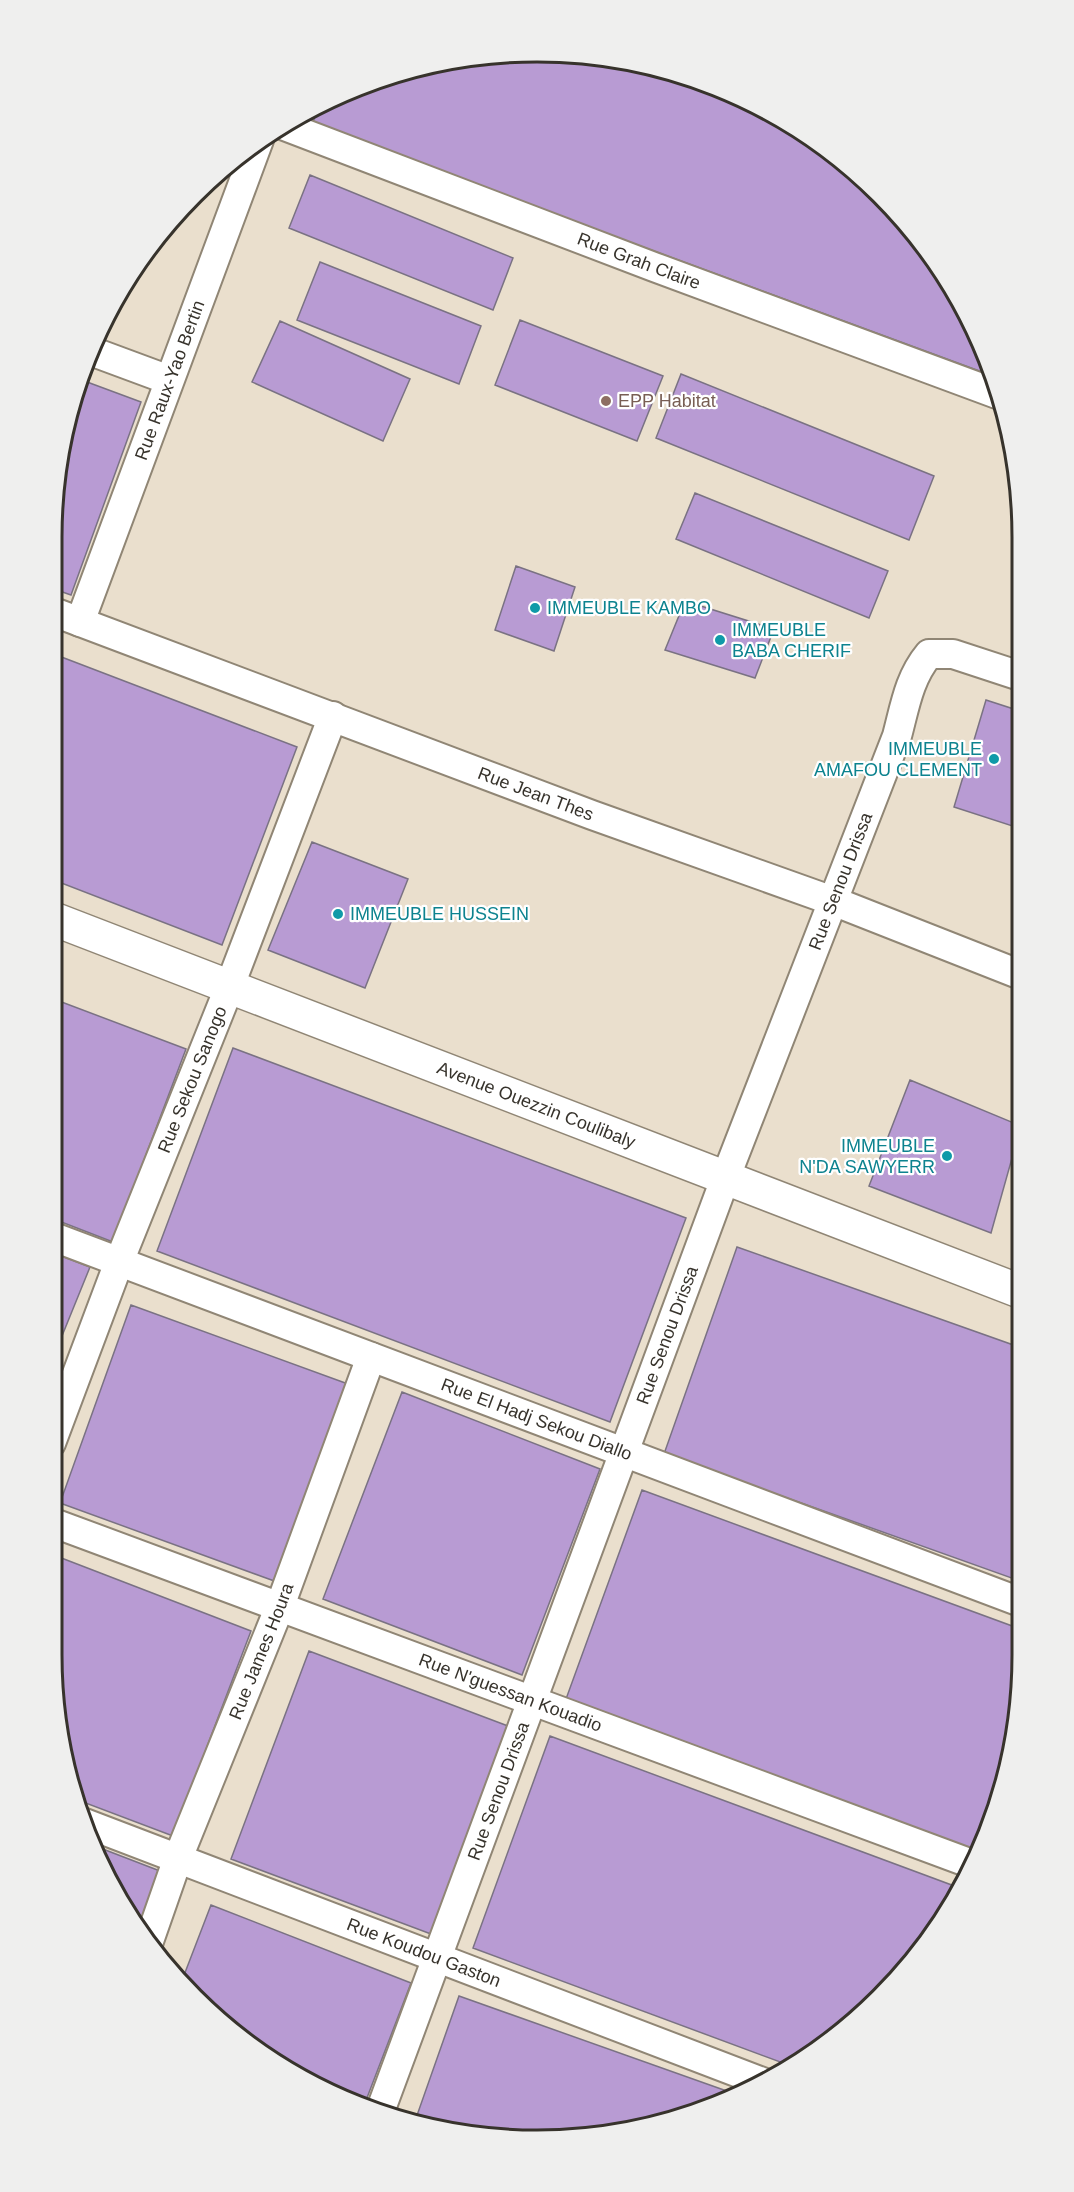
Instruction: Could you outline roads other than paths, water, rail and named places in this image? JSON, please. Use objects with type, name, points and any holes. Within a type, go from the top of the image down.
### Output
[{"type":"street","name":"Rue Grah Claire","points":[[293,129],[654,267],[989,391]]},
{"type":"street","name":"Rue Raux-Yao Bertin","points":[[80,622],[253,157]]},
{"type":"street","points":[[99,354],[169,380]]},
{"type":"street","name":"Rue Jean Thes","points":[[62,615],[832,902],[1012,972]]},
{"type":"street","name":"Rue Senou Drissa","points":[[383,2104],[725,1179],[897,736],[910,683],[929,654],[942,652],[1012,673]]},
{"type":"street","name":"Rue Sekou Sanogo","points":[[62,1414],[333,716]]},
{"type":"street","name":"Avenue Ouezzin Coulibaly","points":[[62,922],[1012,1288]]},
{"type":"street","name":"Rue El Hadj Sekou Diallo","points":[[62,1240],[1012,1599]]},
{"type":"street","name":"Rue James Houra","points":[[152,1933],[178,1858],[280,1606],[371,1358]]},
{"type":"street","name":"Rue N'guessan Kouadio","points":[[62,1526],[965,1861]]},
{"type":"street","name":"Rue Koudou Gaston","points":[[94,1827],[438,1956],[753,2078]]},
{"type":"place","name":"EPP Habitat","points":[[606,401]]},
{"type":"place","name":"IMMEUBLE KAMBO","points":[[535,608]]},
{"type":"place","name":"IMMEUBLE BABA CHERIF","points":[[720,640]]},
{"type":"place","name":"IMMEUBLE AMAFOU CLEMENT","points":[[994,759]]},
{"type":"place","name":"IMMEUBLE HUSSEIN","points":[[338,914]]},
{"type":"place","name":"IMMEUBLE N'DA SAWYERR","points":[[947,1156]]}]
